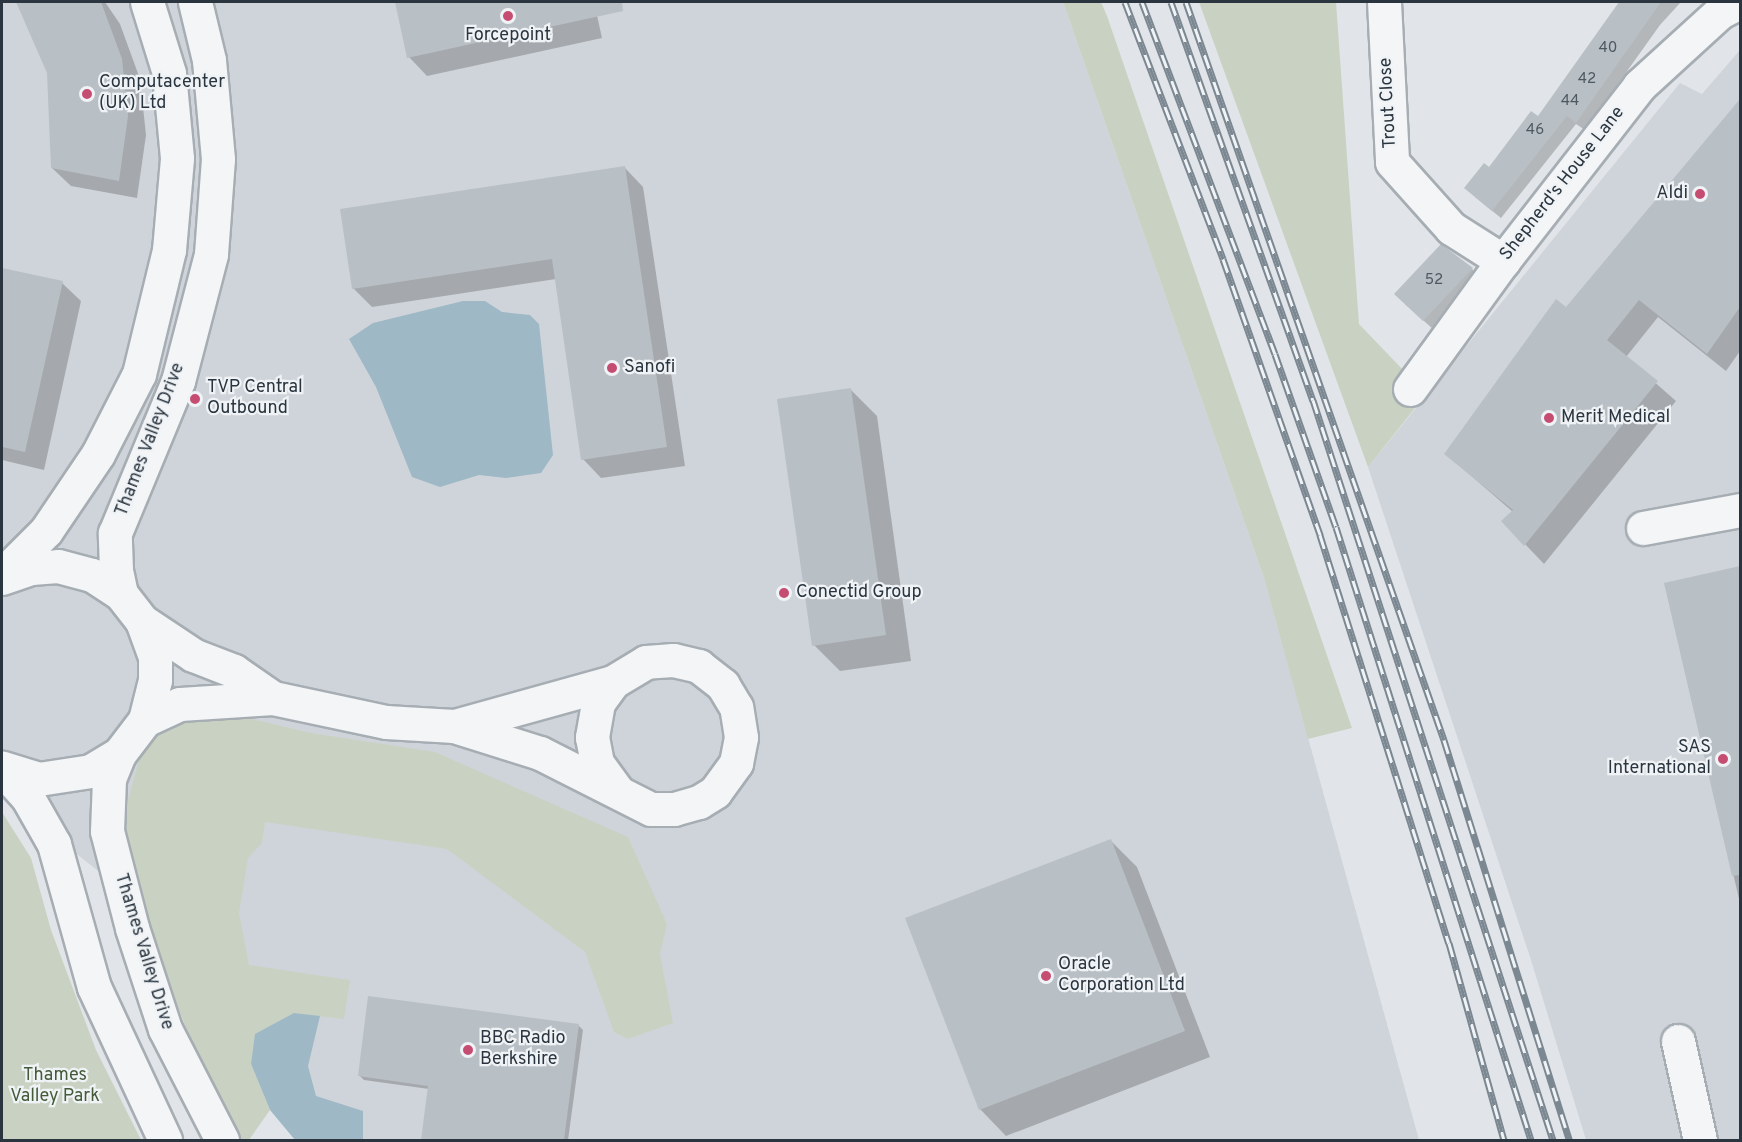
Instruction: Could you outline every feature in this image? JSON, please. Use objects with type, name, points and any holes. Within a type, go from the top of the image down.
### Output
[{"type":"street","name":"Thames Valley Drive","points":[[2,577],[46,531],[98,454],[139,374],[168,250],[177,158],[169,73],[147,2]]},
{"type":"street","name":"Thames Valley Drive","points":[[121,594],[116,570],[115,533],[178,381],[211,254],[218,159],[209,60],[195,2]]},
{"type":"street","name":"Trout Close","points":[[1384,2],[1392,162],[1451,228],[1503,261]]},
{"type":"street","name":"Shepherd's House Lane","points":[[1410,389],[1503,261],[1639,86],[1720,12],[1740,2]]},
{"type":"street","points":[[1643,528],[1740,510]]},
{"type":"street","points":[[2,577],[31,568],[58,566],[92,575],[121,594],[142,621],[155,656],[155,672],[145,720],[119,754],[91,771],[39,779],[2,769]]},
{"type":"street","points":[[142,621],[193,656],[234,670],[273,698]]},
{"type":"street","points":[[145,720],[180,704],[273,698],[374,720],[454,726],[540,753],[651,809],[674,809],[699,802],[722,785],[736,763],[741,737],[736,707],[723,685],[699,666],[673,660],[646,662],[613,682],[454,726]]},
{"type":"street","points":[[613,682],[598,703],[592,737],[597,763],[617,791]]},
{"type":"street","name":"Thames Valley Drive","points":[[119,754],[109,778],[107,831],[132,928],[165,1029],[222,1140]]},
{"type":"street","points":[[2,769],[28,798],[54,844],[94,987],[165,1140]]},
{"type":"street","points":[[1678,1041],[1701,1140]]},
{"type":"shaded area","points":[[2,2],[1063,2],[1264,578],[1419,1140],[302,1140],[178,934],[2,795]]},
{"type":"shaded area","points":[[1740,50],[1740,1140],[1586,1140],[1531,960],[1368,467],[1680,83],[1702,94]]},
{"type":"green space","points":[[1063,2],[1101,2],[1107,16],[1352,728],[1308,739],[1264,578]]},
{"type":"green space","points":[[1199,2],[1336,2],[1359,324],[1406,373],[1415,408],[1368,467]]},
{"type":"green space","points":[[209,709],[311,733],[435,752],[628,837],[667,924],[660,954],[673,1023],[628,1039],[614,1032],[585,952],[447,849],[265,822],[262,843],[248,858],[239,913],[249,965],[350,980],[344,1019],[294,1013],[251,1064],[270,1110],[249,1140],[238,1140],[202,1070],[163,968],[134,879],[124,816],[142,749],[178,713]]},
{"type":"green space","name":"Thames Valley Park","points":[[2,812],[31,858],[51,930],[96,1050],[141,1140],[2,1140]]},
{"type":"water","points":[[463,301],[485,301],[502,312],[530,315],[539,324],[553,455],[541,473],[506,478],[479,475],[440,487],[412,477],[376,387],[349,339],[373,323]]},
{"type":"water","points":[[294,1013],[320,1016],[308,1066],[316,1096],[363,1111],[363,1140],[295,1140],[270,1110],[251,1064],[255,1034]]},
{"type":"building","name":"Computacenter (UK) Ltd","points":[[16,2],[101,2],[122,59],[128,116],[119,181],[51,168],[47,73]]},
{"type":"building","points":[[395,2],[622,2],[623,11],[407,58]]},
{"type":"building","points":[[1619,2],[1661,2],[1576,123],[1567,116],[1492,211],[1464,188],[1484,163],[1489,167],[1531,111],[1538,116]]},
{"type":"building","points":[[1740,99],[1740,307],[1707,354],[1639,300],[1607,340],[1658,381],[1524,546],[1501,521],[1513,510],[1444,454],[1556,299],[1566,307]]},
{"type":"building","name":"Sanofi","points":[[625,166],[667,447],[581,460],[552,259],[352,289],[340,209]]},
{"type":"building","points":[[1441,244],[1473,268],[1423,321],[1394,294]]},
{"type":"building","points":[[2,268],[63,281],[25,452],[2,447]]},
{"type":"building","points":[[851,388],[886,635],[812,646],[777,399]]},
{"type":"building","name":"SAS International","points":[[1740,566],[1740,875],[1732,876],[1664,583]]},
{"type":"building","name":"Oracle Corporation Ltd","points":[[1111,839],[1185,1031],[979,1110],[905,918]]},
{"type":"building","name":"BBC Radio Berkshire","points":[[368,996],[579,1024],[564,1140],[421,1140],[428,1086],[358,1076]]},
{"type":"railway","points":[[1125,2],[1223,259],[1320,535],[1449,943],[1504,1140]]},
{"type":"railway","points":[[1142,2],[1275,354],[1336,527],[1531,1140]]},
{"type":"railway","points":[[1171,2],[1313,400],[1553,1140]]},
{"type":"railway","points":[[1186,2],[1444,740],[1569,1140]]},
{"type":"place","name":"Forcepoint","points":[[508,16]]},
{"type":"place","name":"Computacenter (UK) Ltd","points":[[87,94]]},
{"type":"place","name":"Aldi","points":[[1700,194]]},
{"type":"place","name":"Sanofi","points":[[612,368]]},
{"type":"place","name":"TVP Central Outbound","points":[[195,399]]},
{"type":"place","name":"Merit Medical","points":[[1549,418]]},
{"type":"place","name":"Conectid Group","points":[[784,593]]},
{"type":"place","name":"SAS International","points":[[1723,759]]},
{"type":"place","name":"Oracle Corporation Ltd","points":[[1046,976]]},
{"type":"place","name":"BBC Radio Berkshire","points":[[468,1050]]}]
